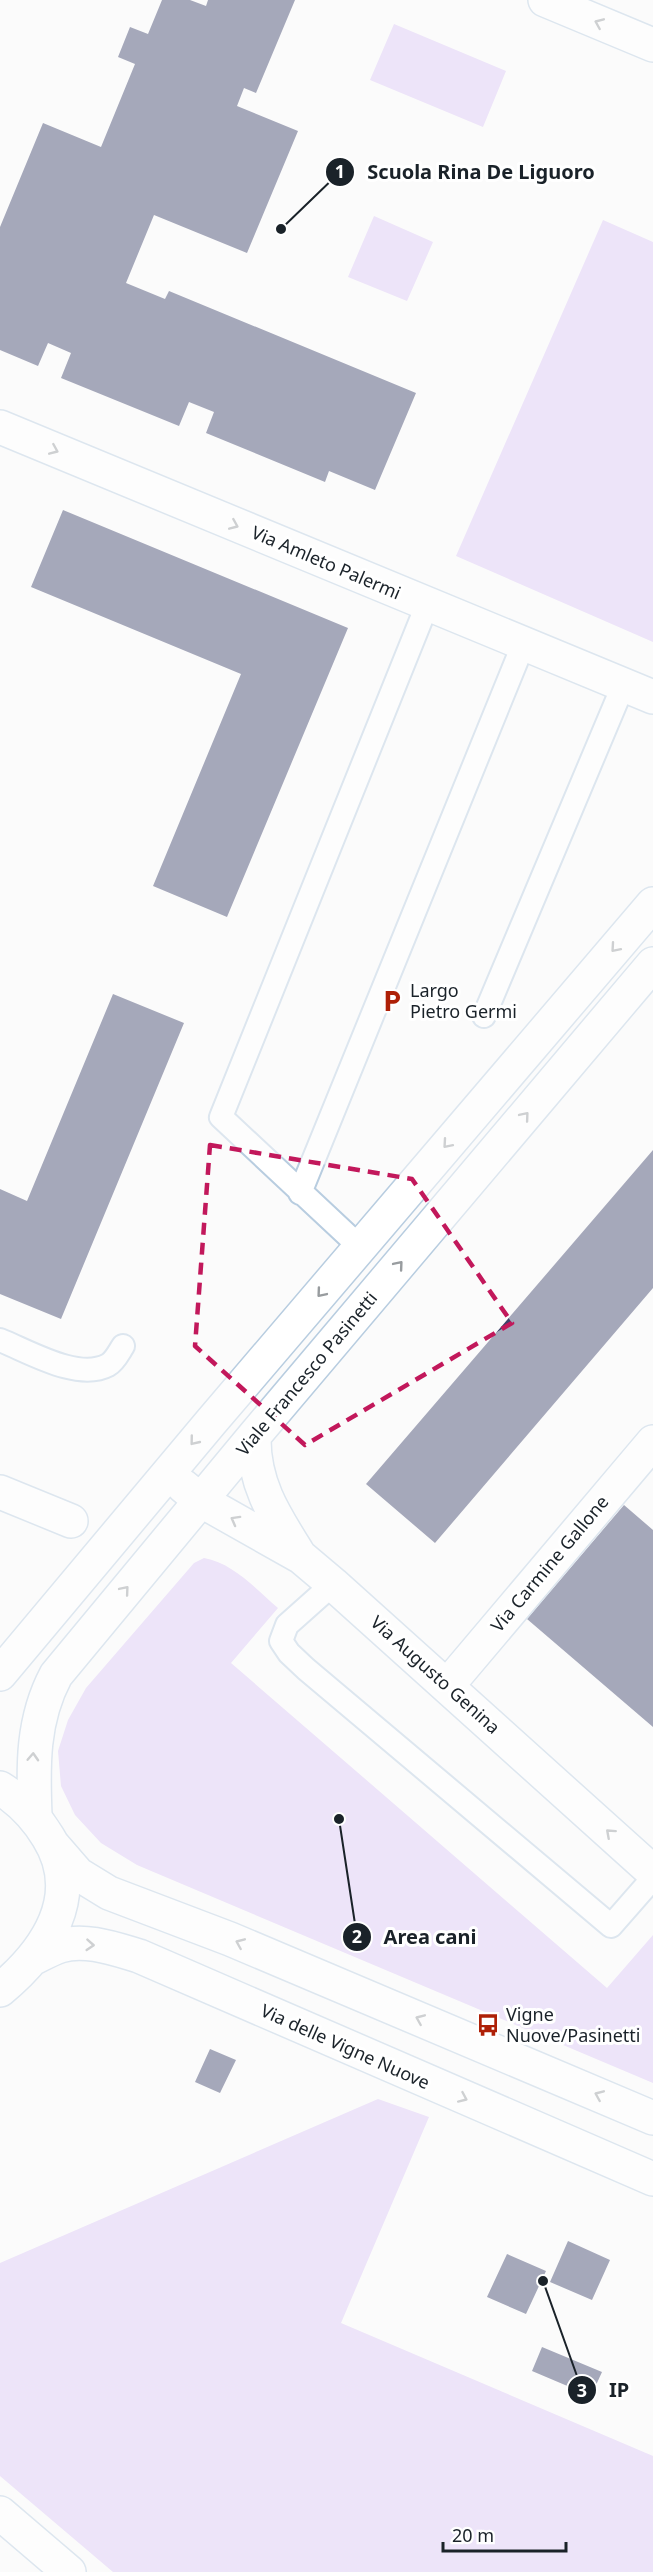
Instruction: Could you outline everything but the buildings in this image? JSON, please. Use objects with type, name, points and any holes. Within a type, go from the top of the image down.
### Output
[{"type":"street","points":[[545,0],[653,45]]},
{"type":"street","name":"Via Amleto Palermi","points":[[0,427],[638,692]]},
{"type":"street","points":[[0,1674],[168,1473],[653,904]]},
{"type":"street","name":"Viale Francesco Pasinetti","points":[[35,1815],[33,1766],[35,1739],[47,1691],[56,1675],[200,1500],[653,964]]},
{"type":"street","points":[[254,1436],[253,1456],[261,1490],[270,1509],[301,1557]]},
{"type":"street","name":"Via Carmine Gallone","points":[[447,1686],[650,1453]]},
{"type":"street","name":"Via Augusto Genina","points":[[168,1473],[200,1500],[301,1557],[653,1872]]},
{"type":"street","points":[[0,1492],[71,1521]]},
{"type":"street","points":[[0,1788],[35,1815],[52,1844],[78,1874],[93,1885],[230,1939],[653,2118]]},
{"type":"street","points":[[0,1990],[34,1958],[54,1925],[62,1899],[62,1872],[52,1844]]},
{"type":"street","name":"Via delle Vigne Nuove","points":[[34,1958],[61,1946],[75,1944],[102,1946],[139,1956],[653,2179]]},
{"type":"street","points":[[0,2513],[69,2572]]},
{"type":"lane","points":[[360,1247],[220,1117],[427,605]]},
{"type":"lane","points":[[300,1193],[523,645]]},
{"type":"lane","points":[[484,1016],[638,692]]},
{"type":"lane","points":[[0,1340],[71,1369],[92,1371],[111,1364],[123,1346]]},
{"type":"lane","points":[[333,1584],[287,1625],[284,1632],[282,1641],[289,1653],[306,1669],[611,1926],[653,1878]]},
{"type":"highlighted area","points":[[210,1145],[412,1179],[512,1323],[305,1445],[195,1346]]},
{"type":"shaded area","points":[[394,24],[506,71],[483,127],[370,80]]},
{"type":"shaded area","points":[[374,216],[433,242],[407,301],[348,277]]},
{"type":"shaded area","points":[[603,220],[653,242],[653,642],[456,556]]},
{"type":"shaded area","points":[[204,1558],[225,1565],[234,1571],[278,1608],[231,1663],[607,1988],[653,1935],[653,2083],[137,1865],[101,1843],[75,1815],[61,1786],[58,1751],[68,1720],[86,1688],[194,1563]]},
{"type":"shaded area","points":[[378,2099],[429,2117],[341,2323],[653,2456],[653,2572],[113,2572],[0,2476],[0,2263]]},
{"type":"place","name":"Scuola Rina De Liguoro","points":[[281,229]]},
{"type":"place","name":"Largo Pietro Germi","points":[[392,1001]]},
{"type":"place","name":"Area cani","points":[[339,1819]]},
{"type":"place","name":"Vigne Nuove/Pasinetti","points":[[488,2025]]},
{"type":"place","name":"IP","points":[[543,2281]]}]
